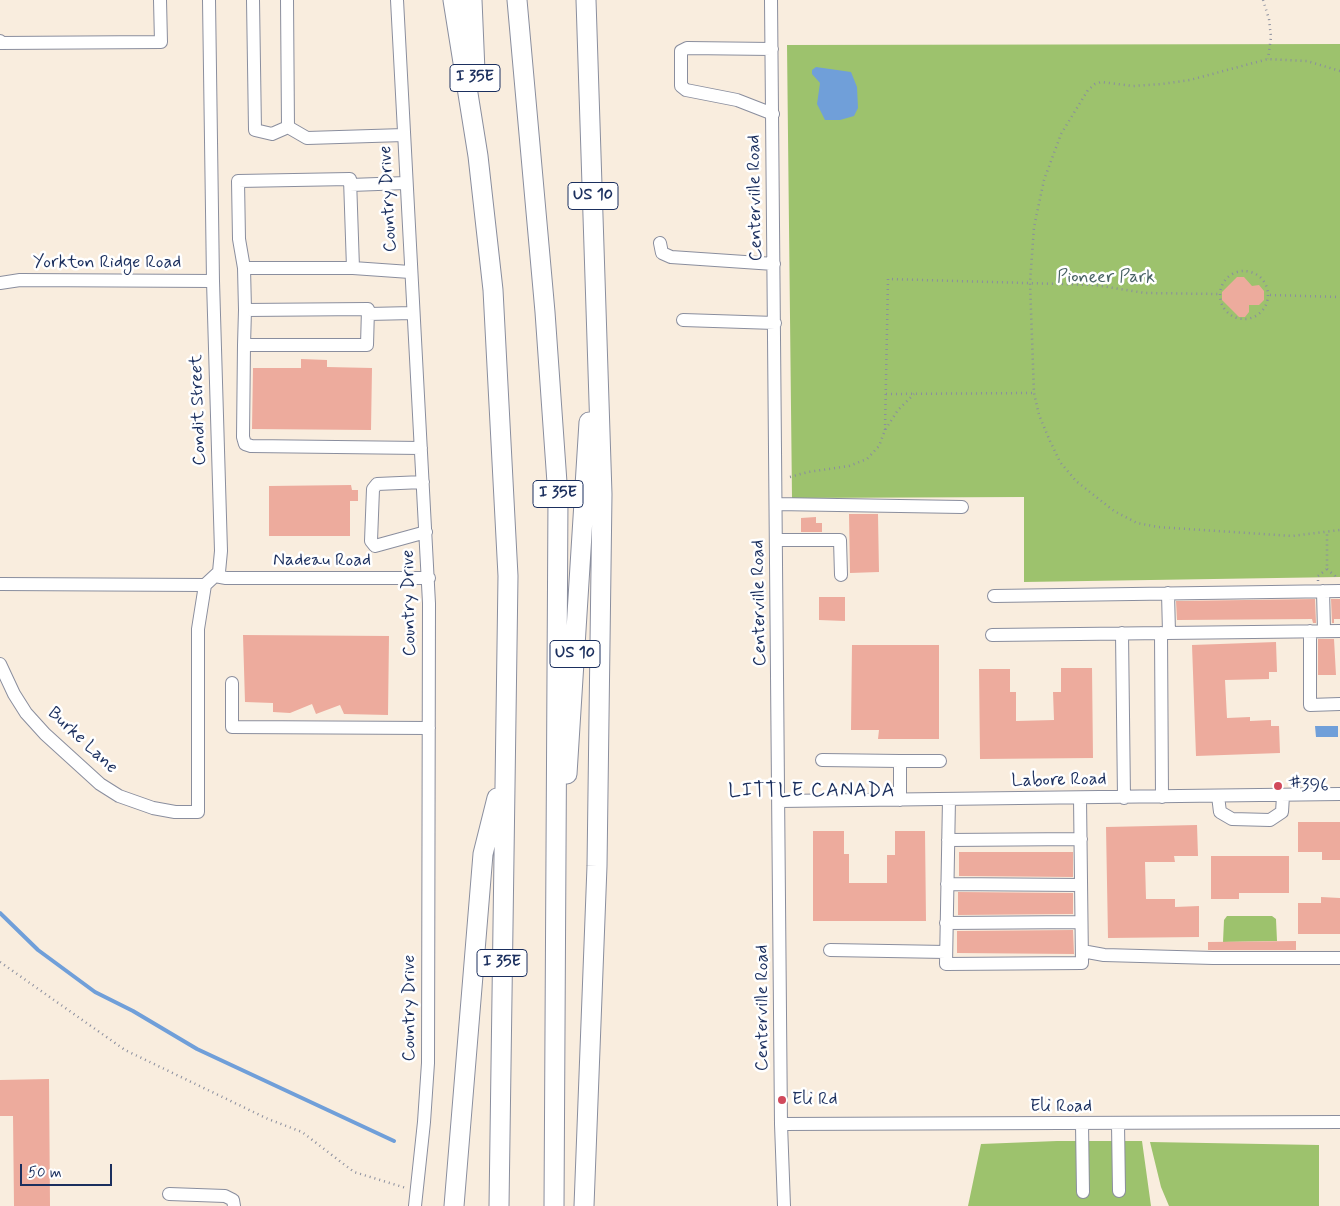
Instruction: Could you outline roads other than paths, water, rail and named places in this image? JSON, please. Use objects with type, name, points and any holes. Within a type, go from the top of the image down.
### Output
[{"type":"highway","points":[[453,0],[478,156]]},
{"type":"highway","name":"I 35E","points":[[472,0],[478,156],[493,290],[508,576],[499,1206]]},
{"type":"highway","name":"I 35E","points":[[517,0],[545,312],[558,497],[554,1206]]},
{"type":"highway","name":"US 10","points":[[554,990],[595,317],[590,76],[586,0]]},
{"type":"highway","points":[[590,76],[598,0]]},
{"type":"highway","points":[[584,1206],[597,866],[602,571],[602,494],[595,317]]},
{"type":"highway","points":[[454,1206],[483,854],[505,765]]},
{"type":"street","points":[[0,41],[0,43],[161,42],[160,0]]},
{"type":"street","name":"Condit Street","points":[[198,812],[198,629],[210,581],[220,572],[221,551],[213,281],[209,0]]},
{"type":"street","points":[[253,0],[254,130],[272,134],[288,127]]},
{"type":"street","points":[[287,0],[288,127]]},
{"type":"street","name":"Country Drive","points":[[397,0],[410,272],[429,578],[428,1063],[424,1122],[415,1200]]},
{"type":"street","name":"Centerville Road","points":[[771,0],[781,1124],[784,1206]]},
{"type":"street","points":[[772,49],[688,48],[681,51],[681,86],[686,90],[737,100],[773,114]]},
{"type":"street","points":[[288,127],[307,138],[404,135]]},
{"type":"street","points":[[353,268],[350,179],[238,181],[239,239],[244,268],[243,437],[245,444],[252,446],[421,448]]},
{"type":"street","points":[[350,185],[406,183]]},
{"type":"street","points":[[660,243],[662,253],[671,257],[774,264]]},
{"type":"street","points":[[244,268],[353,268],[410,272]]},
{"type":"street","name":"Yorkton Ridge Road","points":[[0,283],[20,280],[213,281]]},
{"type":"street","points":[[244,345],[367,345],[368,314],[368,309],[245,310]]},
{"type":"street","points":[[368,314],[413,313]]},
{"type":"street","points":[[683,320],[775,323]]},
{"type":"street","points":[[423,482],[378,484],[373,489],[371,541],[375,546],[426,532]]},
{"type":"street","points":[[776,504],[962,507]]},
{"type":"street","points":[[776,540],[840,540],[841,575]]},
{"type":"street","name":"Nadeau Road","points":[[0,584],[210,581],[226,578],[429,578]]},
{"type":"street","points":[[1324,591],[1324,631]]},
{"type":"street","points":[[994,596],[1340,591]]},
{"type":"street","points":[[1162,797],[1165,633],[1168,594]]},
{"type":"street","points":[[1310,631],[1310,705],[1340,704]]},
{"type":"street","points":[[992,635],[1340,631]]},
{"type":"street","points":[[1122,633],[1124,798]]},
{"type":"street","name":"Burke Lane","points":[[0,664],[14,694],[26,713],[45,734],[100,784],[119,796],[153,808],[175,812],[198,812]]},
{"type":"street","points":[[232,683],[232,727],[429,728]]},
{"type":"street","points":[[822,760],[940,761]]},
{"type":"street","points":[[900,761],[900,800]]},
{"type":"street","name":"Labore Road","points":[[779,801],[1340,794]]},
{"type":"street","points":[[1218,796],[1220,812],[1232,819],[1270,820],[1282,812],[1283,796]]},
{"type":"street","points":[[949,799],[946,964],[1082,963],[1080,798]]},
{"type":"street","points":[[948,840],[1081,839]]},
{"type":"street","points":[[947,884],[1081,885]]},
{"type":"street","points":[[946,923],[1082,922]]},
{"type":"street","points":[[830,950],[946,952]]},
{"type":"street","points":[[1082,951],[1104,955],[1213,958],[1340,958]]},
{"type":"street","name":"Eli Road","points":[[781,1124],[1340,1122]]},
{"type":"street","points":[[1082,1124],[1083,1192]]},
{"type":"street","points":[[1118,1124],[1120,1190]]},
{"type":"street","points":[[169,1194],[225,1196],[233,1200],[234,1206]]},
{"type":"water","points":[[816,67],[851,72],[857,87],[858,108],[854,116],[840,120],[825,120],[817,104],[820,83],[812,74],[812,70]]},
{"type":"water","points":[[1315,726],[1338,726],[1338,737],[1316,737]]},
{"type":"waterway","points":[[0,913],[38,950],[95,992],[133,1011],[197,1049],[394,1141]]},
{"type":"place","name":"#396","points":[[1278,786]]},
{"type":"place","name":"Eli Rd","points":[[782,1100]]},
{"type":"district","name":"LITTLE CANADA","points":[[812,792]]},
{"type":"park label","name":"Pioneer Park","points":[[1106,278]]}]
